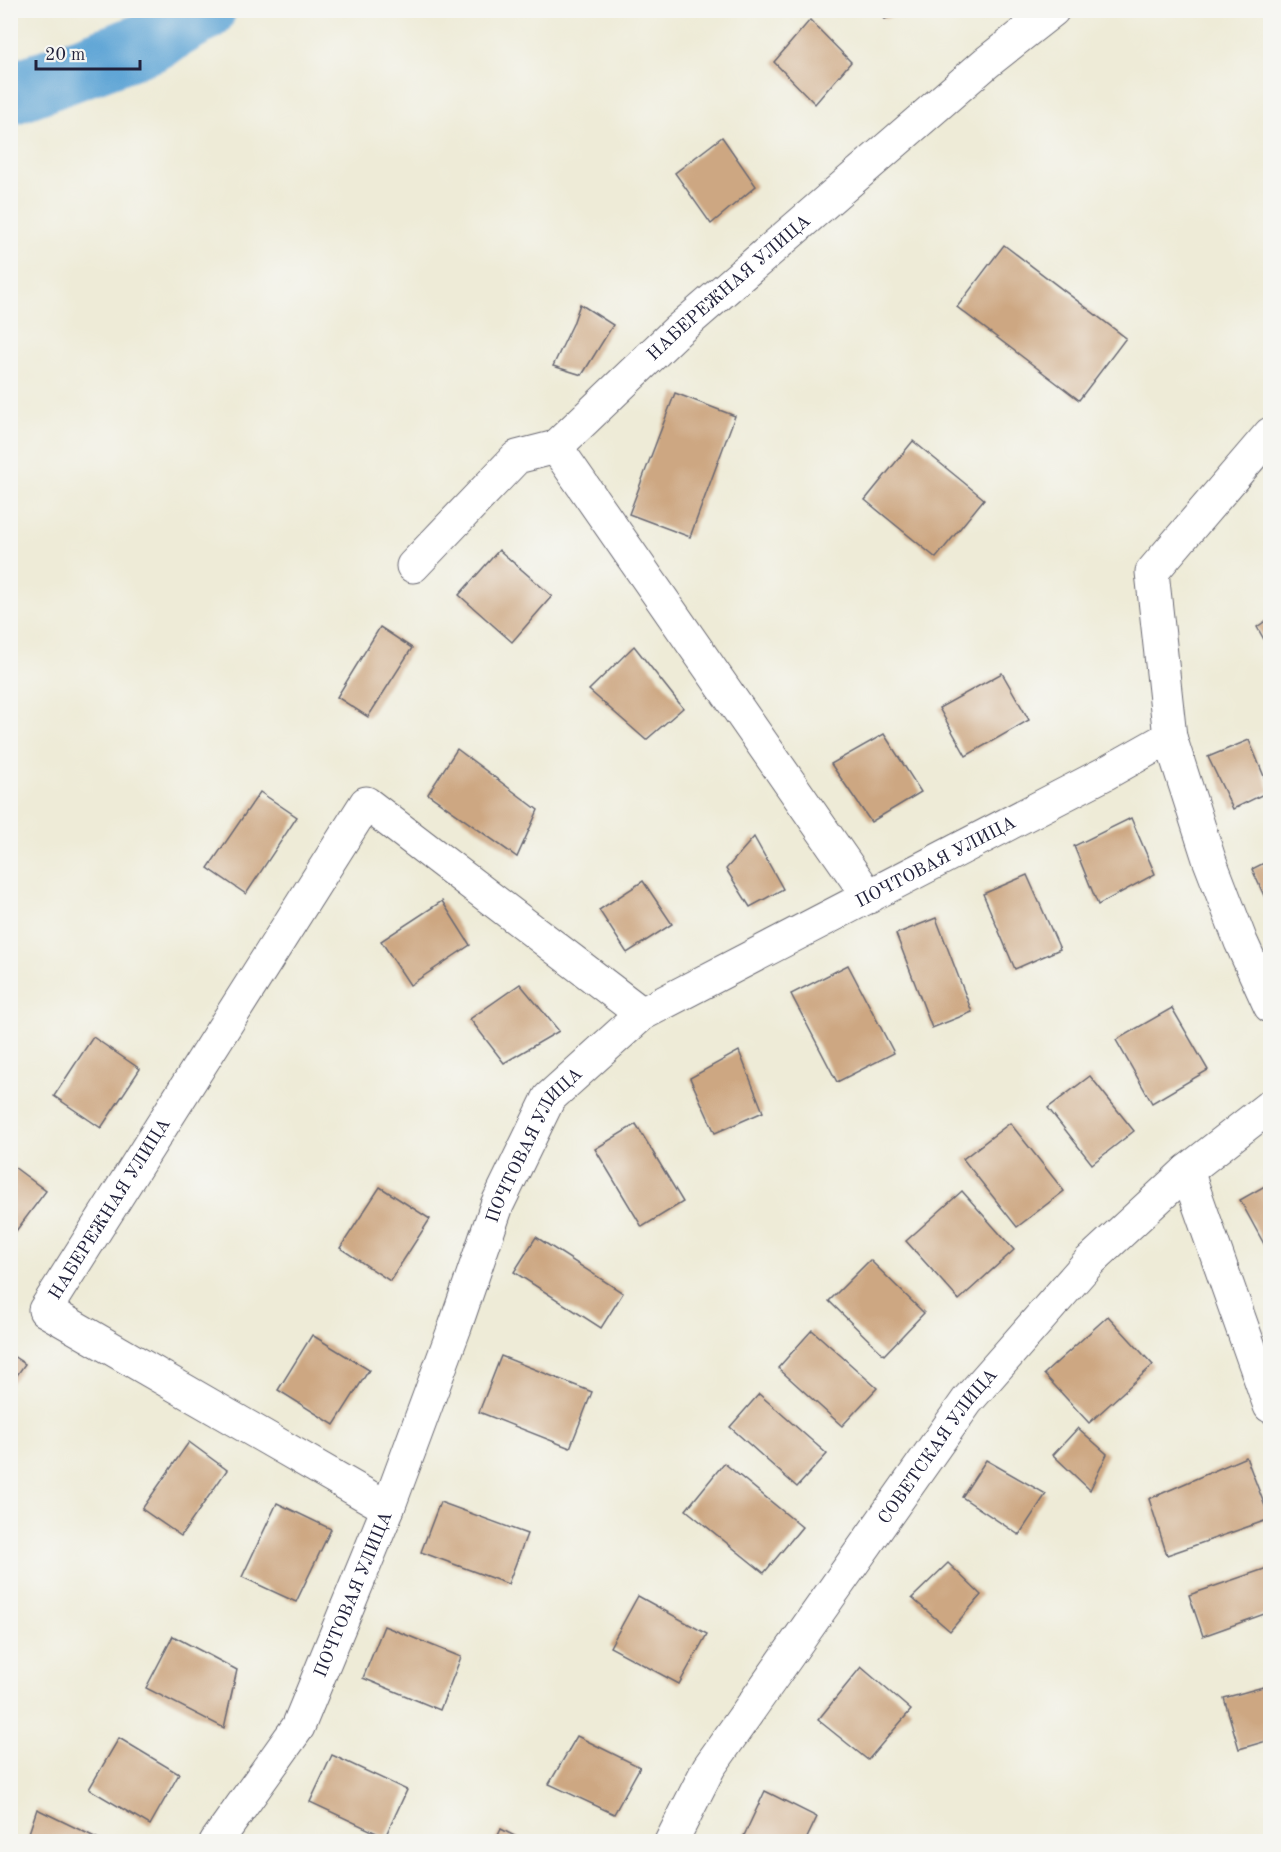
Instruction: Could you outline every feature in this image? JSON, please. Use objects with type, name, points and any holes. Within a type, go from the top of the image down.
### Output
[{"type":"street","name":"НАБЕРЕЖНАЯ УЛИЦА","points":[[413,566],[517,457],[556,447],[686,323],[986,63],[1053,10]]},
{"type":"street","points":[[1270,434],[1152,572],[1170,737],[1209,860],[1241,942],[1270,1006]]},
{"type":"street","points":[[556,447],[868,897]]},
{"type":"street","name":"ПОЧТОВАЯ УЛИЦА","points":[[216,1842],[298,1727],[388,1508],[497,1205],[549,1098],[642,1014],[1106,773],[1170,737]]},
{"type":"street","name":"НАБЕРЕЖНАЯ УЛИЦА","points":[[388,1508],[45,1310],[366,803],[642,1014]]},
{"type":"street","name":"СОВЕТСКАЯ УЛИЦА","points":[[670,1842],[709,1767],[967,1401],[1090,1260],[1187,1171],[1270,1106]]},
{"type":"street","points":[[1187,1171],[1270,1406]]},
{"type":"building","points":[[877,10],[905,10],[885,19]]},
{"type":"building","points":[[810,20],[851,62],[815,104],[774,62]]},
{"type":"building","points":[[722,137],[756,186],[711,224],[675,173]]},
{"type":"building","points":[[1004,245],[1126,338],[1079,400],[957,307]]},
{"type":"building","points":[[580,304],[613,325],[582,375],[553,366]]},
{"type":"building","points":[[675,393],[735,416],[690,537],[629,514]]},
{"type":"building","points":[[913,441],[984,499],[936,558],[865,500]]},
{"type":"building","points":[[499,550],[552,596],[512,642],[459,595]]},
{"type":"building","points":[[1270,618],[1270,650],[1257,627]]},
{"type":"building","points":[[380,627],[412,648],[368,717],[337,697]]},
{"type":"building","points":[[634,646],[683,708],[646,740],[589,690]]},
{"type":"building","points":[[1002,673],[1029,720],[966,756],[939,708]]},
{"type":"building","points":[[884,734],[921,792],[871,822],[831,764]]},
{"type":"building","points":[[1249,740],[1270,791],[1233,809],[1208,757]]},
{"type":"building","points":[[457,749],[538,810],[517,857],[428,794]]},
{"type":"building","points":[[260,792],[297,817],[246,894],[208,868]]},
{"type":"building","points":[[1131,818],[1155,874],[1098,905],[1074,846]]},
{"type":"building","points":[[754,837],[783,889],[750,907],[726,869]]},
{"type":"building","points":[[1270,860],[1270,909],[1252,869]]},
{"type":"building","points":[[1027,875],[1060,949],[1015,969],[983,894]]},
{"type":"building","points":[[643,881],[672,924],[627,953],[599,910]]},
{"type":"building","points":[[442,901],[470,945],[410,985],[381,941]]},
{"type":"building","points":[[936,918],[972,1012],[932,1028],[896,934]]},
{"type":"building","points":[[848,965],[894,1053],[837,1082],[791,994]]},
{"type":"building","points":[[520,984],[559,1031],[504,1063],[470,1019]]},
{"type":"building","points":[[1172,1008],[1208,1070],[1152,1103],[1116,1040]]},
{"type":"building","points":[[93,1037],[140,1069],[101,1128],[54,1096]]},
{"type":"building","points":[[739,1051],[763,1112],[715,1133],[690,1078]]},
{"type":"building","points":[[1090,1076],[1134,1131],[1092,1164],[1048,1108]]},
{"type":"building","points":[[1010,1123],[1064,1191],[1017,1227],[963,1159]]},
{"type":"building","points":[[636,1124],[683,1202],[642,1227],[595,1149]]},
{"type":"building","points":[[10,1164],[46,1191],[10,1239]]},
{"type":"building","points":[[1270,1183],[1270,1255],[1240,1200]]},
{"type":"building","points":[[380,1187],[430,1219],[390,1281],[340,1248]]},
{"type":"building","points":[[962,1191],[1014,1250],[959,1300],[906,1241]]},
{"type":"building","points":[[536,1237],[623,1293],[601,1328],[514,1272]]},
{"type":"building","points":[[870,1260],[924,1313],[884,1355],[829,1301]]},
{"type":"building","points":[[1108,1316],[1153,1365],[1089,1423],[1044,1374]]},
{"type":"building","points":[[812,1330],[877,1388],[842,1426],[778,1368]]},
{"type":"building","points":[[312,1335],[369,1370],[334,1425],[278,1390]]},
{"type":"building","points":[[10,1354],[25,1364],[10,1385]]},
{"type":"building","points":[[501,1356],[592,1392],[570,1448],[479,1412]]},
{"type":"building","points":[[759,1394],[827,1454],[797,1487],[730,1427]]},
{"type":"building","points":[[1078,1428],[1107,1454],[1090,1490],[1053,1455]]},
{"type":"building","points":[[189,1442],[227,1470],[181,1536],[142,1509]]},
{"type":"building","points":[[1246,1457],[1270,1519],[1167,1555],[1149,1499]]},
{"type":"building","points":[[986,1460],[1046,1494],[1019,1535],[962,1497]]},
{"type":"building","points":[[724,1463],[802,1527],[764,1573],[686,1510]]},
{"type":"building","points":[[440,1502],[527,1534],[508,1584],[421,1552]]},
{"type":"building","points":[[277,1503],[331,1529],[296,1602],[242,1577]]},
{"type":"building","points":[[948,1563],[981,1595],[950,1631],[912,1598]]},
{"type":"building","points":[[1270,1567],[1270,1612],[1203,1636],[1189,1595]]},
{"type":"building","points":[[638,1596],[707,1634],[679,1684],[610,1647]]},
{"type":"building","points":[[384,1626],[461,1657],[440,1710],[363,1678]]},
{"type":"building","points":[[173,1636],[237,1670],[224,1728],[146,1688]]},
{"type":"building","points":[[861,1667],[911,1710],[868,1760],[818,1720]]},
{"type":"building","points":[[1270,1685],[1270,1740],[1239,1749],[1224,1698]]},
{"type":"building","points":[[577,1736],[640,1767],[614,1814],[549,1784]]},
{"type":"building","points":[[119,1738],[179,1774],[150,1825],[89,1789]]},
{"type":"building","points":[[332,1755],[407,1790],[385,1837],[310,1802]]},
{"type":"building","points":[[765,1791],[817,1817],[805,1842],[741,1842]]},
{"type":"building","points":[[37,1809],[105,1842],[26,1842]]},
{"type":"building","points":[[501,1829],[526,1842],[495,1842]]},
{"type":"waterway","points":[[10,94],[152,41],[205,10]]}]
